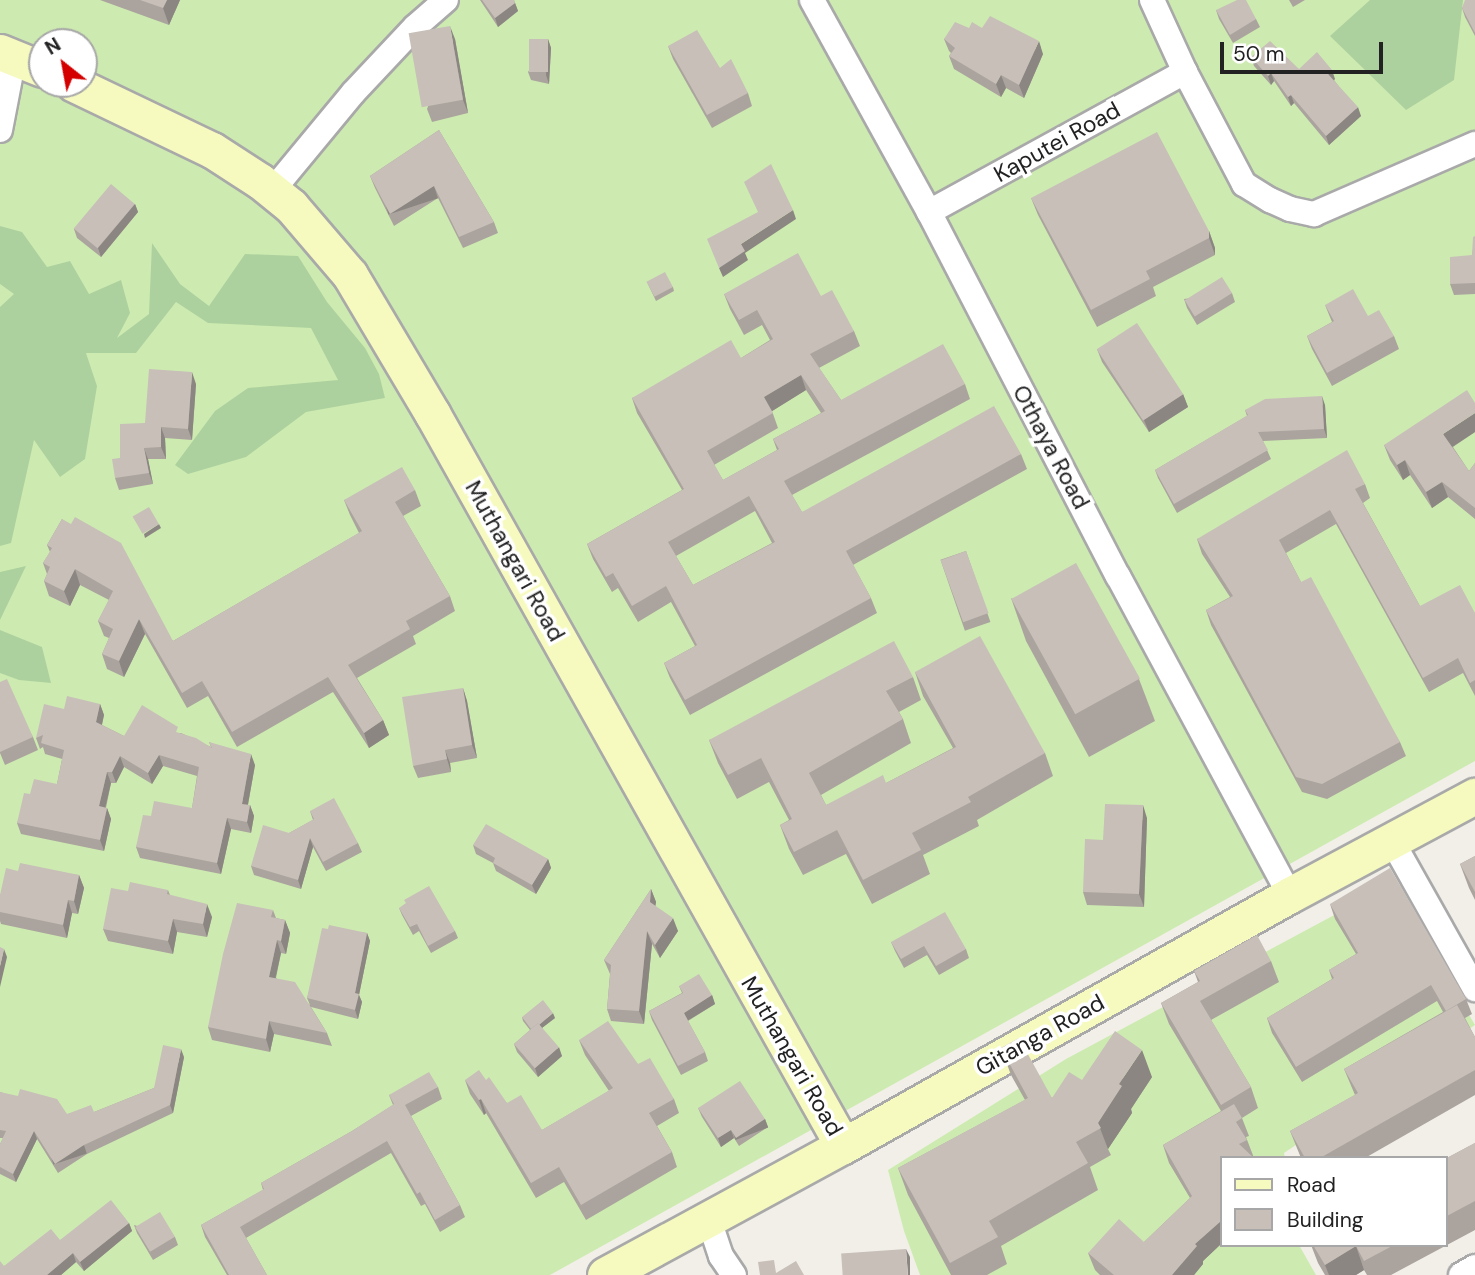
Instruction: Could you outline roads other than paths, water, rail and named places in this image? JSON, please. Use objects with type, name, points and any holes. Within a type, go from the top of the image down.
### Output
[{"type":"street","points":[[272,191],[353,93],[415,27],[446,0]]},
{"type":"street","name":"Othaya Road","points":[[812,0],[929,212],[1118,576],[1290,895]]},
{"type":"street","points":[[1152,0],[1185,72],[1244,184],[1290,209],[1314,214],[1475,144]]},
{"type":"street","points":[[0,130],[19,59]]},
{"type":"street","name":"Kaputei Road","points":[[929,212],[1185,72]]},
{"type":"street","name":"Muthangari Road","points":[[98,95],[212,150],[272,191],[291,206],[350,275],[432,413],[843,1146]]},
{"type":"street","name":"Gitanga Road","points":[[605,1275],[843,1146],[1290,895],[1475,796]]},
{"type":"street","points":[[1392,841],[1475,989]]},
{"type":"street","points":[[708,1217],[721,1256],[734,1275]]},
{"type":"street","points":[[1461,1275],[1475,1267]]}]
